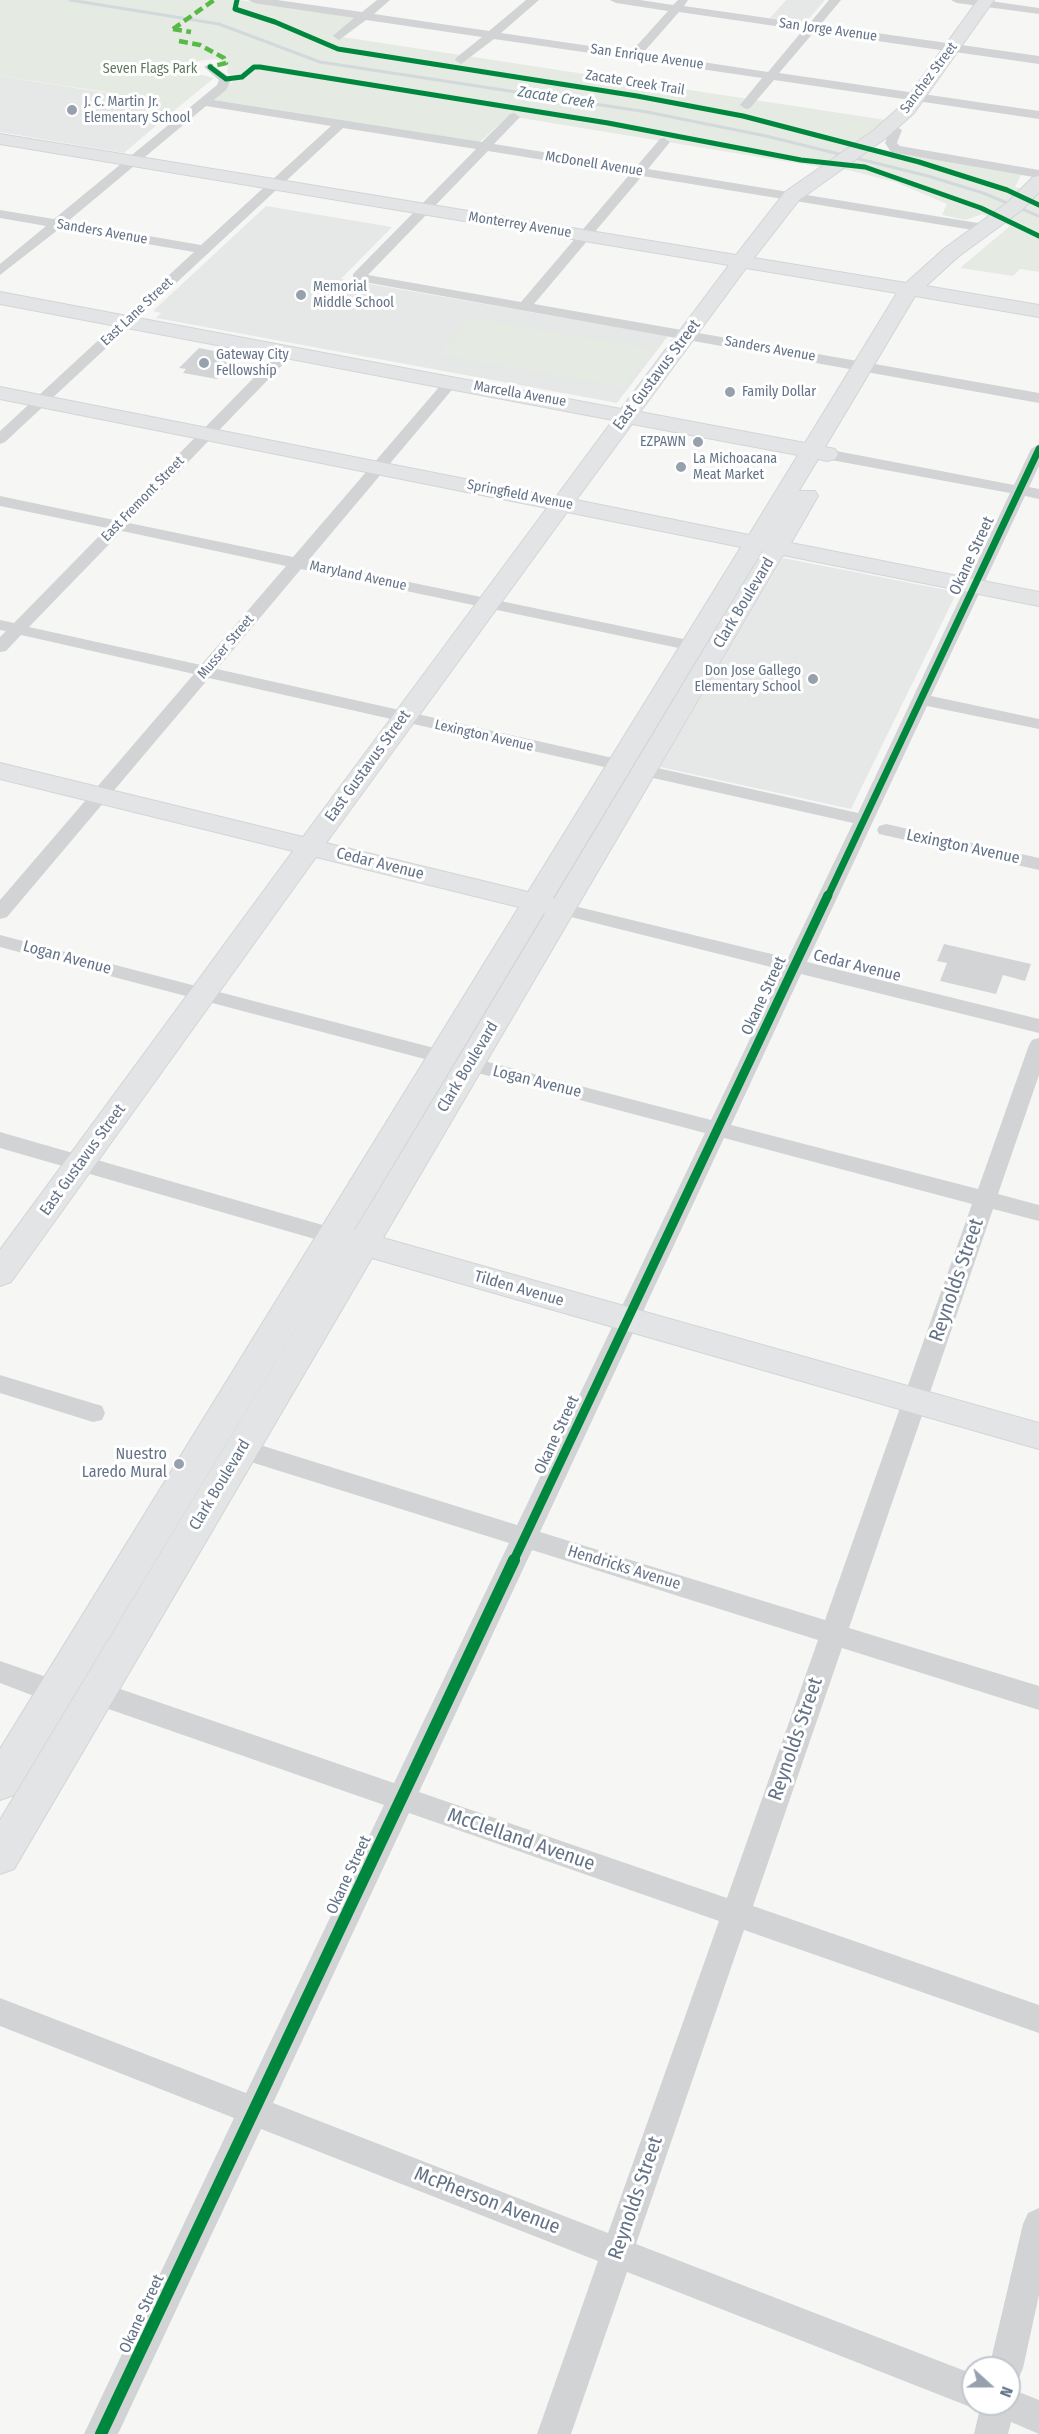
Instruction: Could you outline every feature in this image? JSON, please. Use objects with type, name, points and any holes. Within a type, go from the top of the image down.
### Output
[{"type":"street","name":"San Enrique Avenue","points":[[254,0],[1039,115]]},
{"type":"street","points":[[339,36],[384,0]]},
{"type":"street","points":[[461,60],[533,0]]},
{"type":"street","name":"San Jorge Avenue","points":[[616,0],[680,4],[812,28],[1039,60]]},
{"type":"street","points":[[746,105],[835,0]]},
{"type":"street","points":[[957,0],[1039,11]]},
{"type":"street","name":"Sanchez Street","points":[[792,196],[889,127],[917,97],[985,2]]},
{"type":"street","points":[[634,56],[680,4]]},
{"type":"street","points":[[0,271],[130,160],[225,83],[226,79],[221,73],[210,67]]},
{"type":"street","name":"McDonell Avenue","points":[[203,102],[792,196],[989,225]]},
{"type":"street","points":[[425,209],[514,117]]},
{"type":"street","name":"East Lane Street","points":[[0,439],[340,124]]},
{"type":"street","points":[[889,127],[896,130],[891,143],[896,149],[1036,182]]},
{"type":"street","name":"Monterrey Avenue","points":[[0,139],[741,262],[922,286],[1039,311]]},
{"type":"street","points":[[525,306],[664,142]]},
{"type":"street","name":"Clark Boulevard","points":[[0,1856],[242,1449],[441,1057],[548,906],[922,286],[952,252],[1014,206],[1036,182]]},
{"type":"street","name":"East Gustavus Street","points":[[0,1274],[487,603],[792,196]]},
{"type":"street","name":"Sanders Avenue","points":[[425,209],[358,277],[1039,398]]},
{"type":"street","name":"Sanders Avenue","points":[[0,214],[204,250]]},
{"type":"street","name":"Marcella Avenue","points":[[0,298],[628,414],[1029,492]]},
{"type":"street","name":"East Fremont Street","points":[[0,647],[9,627],[118,526],[287,352]]},
{"type":"street","name":"Musser Street","points":[[0,913],[451,382]]},
{"type":"street","name":"Springfield Avenue","points":[[0,393],[1039,599]]},
{"type":"street","name":"Okane Street","points":[[101,2434],[974,586],[1029,492],[1039,449]]},
{"type":"street","name":"Maryland Avenue","points":[[0,501],[703,649]]},
{"type":"street","name":"Lexington Avenue","points":[[9,627],[864,820]]},
{"type":"street","points":[[921,699],[1039,724]]},
{"type":"street","name":"Cedar Avenue","points":[[0,771],[1039,1026]]},
{"type":"street","name":"Lexington Avenue","points":[[886,830],[1039,864]]},
{"type":"street","name":"Clark Boulevard","points":[[0,1783],[209,1439],[470,1064],[548,906]]},
{"type":"street","name":"Logan Avenue","points":[[0,941],[1039,1213]]},
{"type":"street","name":"Reynolds Street","points":[[554,2434],[1039,1045]]},
{"type":"street","name":"Tilden Avenue","points":[[0,1140],[1039,1436]]},
{"type":"street","points":[[0,1384],[93,1413]]},
{"type":"street","name":"Hendricks Avenue","points":[[209,1439],[1039,1698]]},
{"type":"street","name":"McClelland Avenue","points":[[0,1672],[55,1692],[97,1693],[1039,2019]]},
{"type":"street","name":"McPherson Avenue","points":[[0,2012],[961,2386]]},
{"type":"street","points":[[1009,2356],[1039,2224]]},
{"type":"street","points":[[1021,2409],[1039,2416]]},
{"type":"street","points":[[991,2434],[995,2416]]},
{"type":"shaded area","points":[[786,0],[825,0],[805,23],[770,18]]},
{"type":"shaded area","name":"J. C. Martin Jr. Elementary School","points":[[0,76],[120,95],[119,106],[170,114],[124,153],[0,132]]},
{"type":"shaded area","name":"Memorial Middle School","points":[[266,206],[392,227],[341,279],[668,336],[617,403],[156,318],[161,313],[153,311]]},
{"type":"shaded area","name":"Don Jose Gallego Elementary School","points":[[783,558],[957,592],[851,809],[660,767]]},
{"type":"green space","name":"Seven Flags Park","points":[[0,0],[239,0],[355,18],[336,36],[886,120],[853,144],[1021,175],[1015,187],[1039,194],[1039,272],[1020,269],[1013,276],[960,268],[1010,226],[982,214],[966,220],[942,215],[947,204],[895,182],[824,164],[820,167],[521,118],[507,117],[480,142],[215,100],[233,81],[227,72],[228,63],[215,59],[198,61],[191,66],[190,69],[194,73],[214,78],[170,114],[119,106],[113,100],[119,94],[0,76]]},
{"type":"green space","points":[[470,318],[652,349],[624,387],[438,354]]},
{"type":"building","name":"Gateway City Fellowship","points":[[199,348],[240,356],[217,379],[183,373],[186,369],[179,368]]},
{"type":"building","points":[[944,944],[1031,964],[1025,981],[1003,975],[996,994],[940,981],[947,963],[937,961]]},
{"type":"waterway","name":"Zacate Creek","points":[[70,0],[219,24],[320,62],[647,112],[766,136],[928,176],[983,193],[1039,216]]},
{"type":"marked path","points":[[173,29],[214,0]]},
{"type":"marked path","points":[[173,29],[191,32]]},
{"type":"marked path","points":[[179,41],[200,45],[224,58],[226,63],[210,67]]},
{"type":"cycle path","name":"Zacate Creek Trail","points":[[237,0],[235,9],[275,22],[338,49],[637,96],[743,116],[919,162],[1007,190],[1039,205]]},
{"type":"cycle path","points":[[210,67],[226,79],[242,77],[254,67],[260,67],[608,123],[801,160],[865,167],[981,208],[1039,236]]},
{"type":"cycle path","points":[[101,2434],[1039,449]]},
{"type":"place","name":"J. C. Martin Jr. Elementary School","points":[[72,110]]},
{"type":"place","name":"Memorial Middle School","points":[[301,295]]},
{"type":"place","name":"Gateway City Fellowship","points":[[204,363]]},
{"type":"place","name":"Family Dollar","points":[[730,392]]},
{"type":"place","name":"EZPAWN","points":[[698,442]]},
{"type":"place","name":"La Michoacana Meat Market","points":[[681,467]]},
{"type":"place","name":"Don Jose Gallego Elementary School","points":[[813,679]]},
{"type":"place","name":"Nuestro Laredo Mural","points":[[179,1464]]}]
